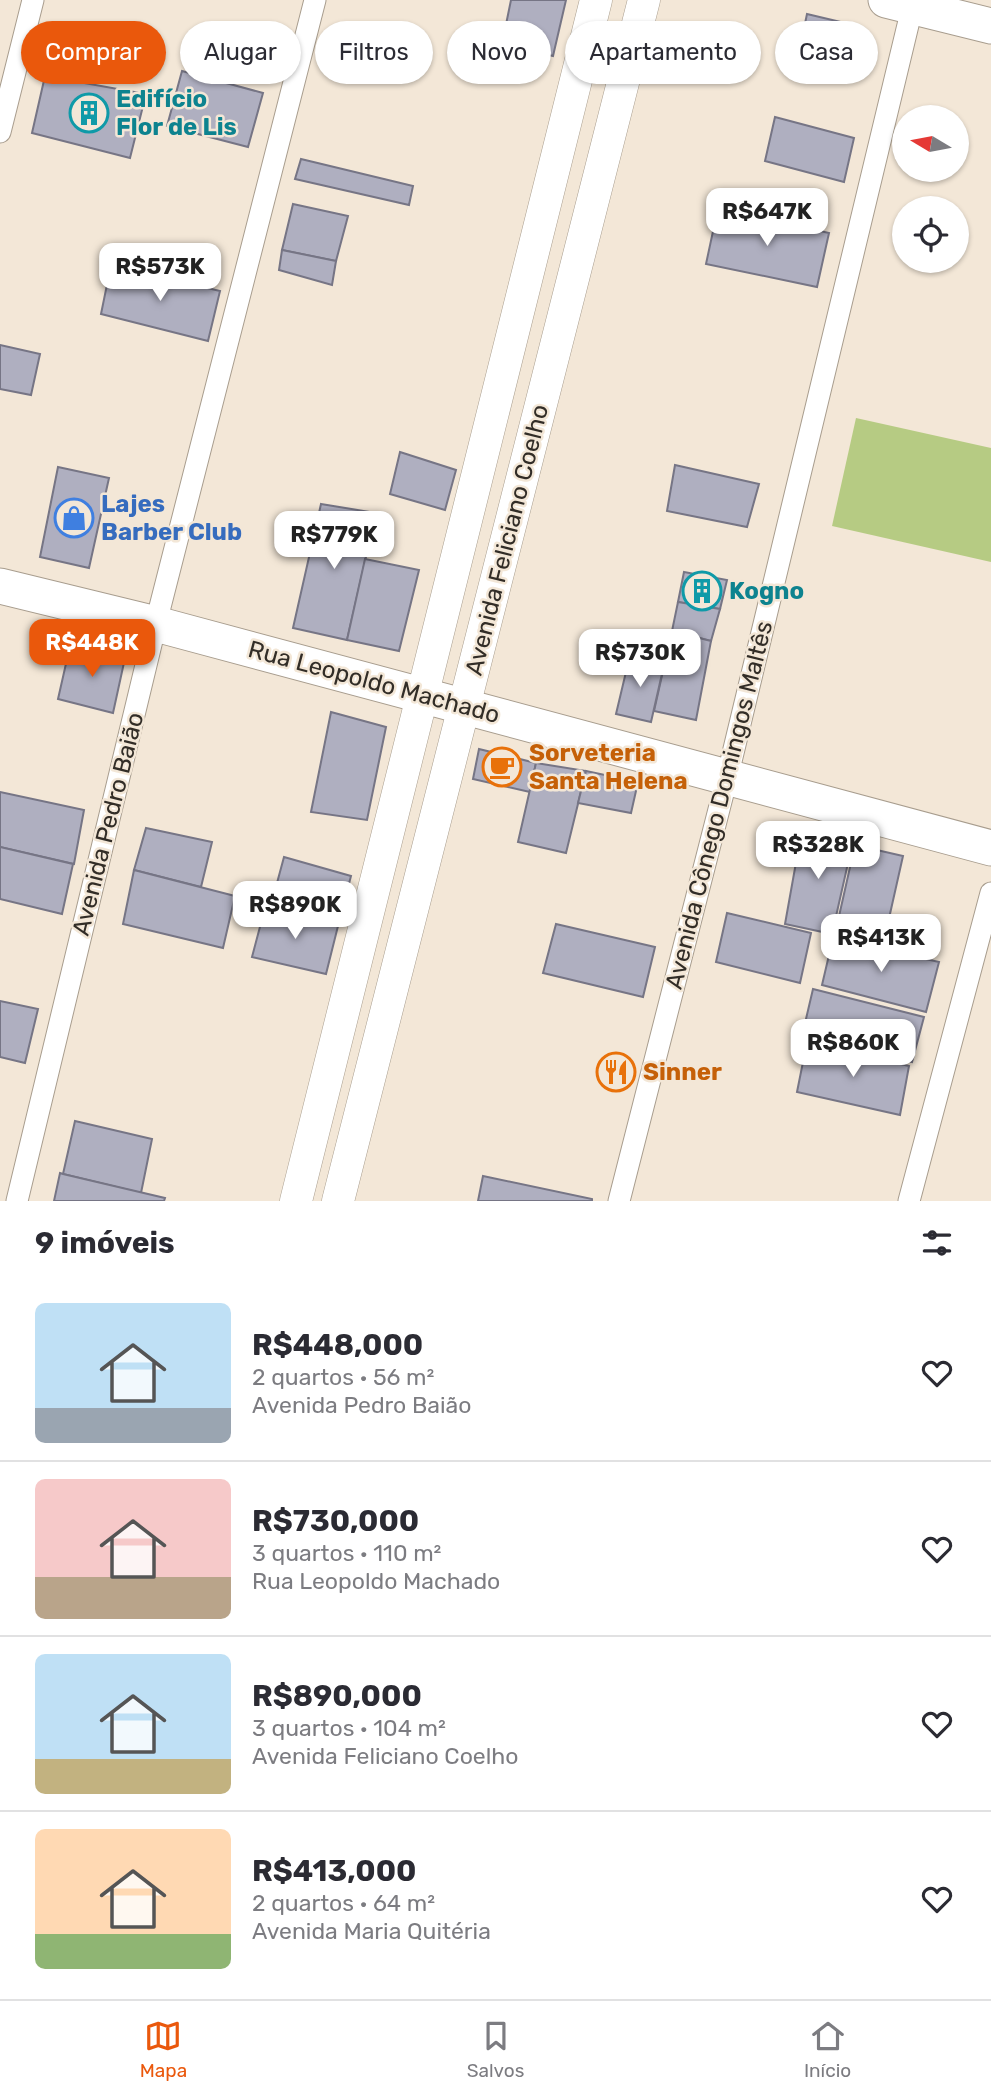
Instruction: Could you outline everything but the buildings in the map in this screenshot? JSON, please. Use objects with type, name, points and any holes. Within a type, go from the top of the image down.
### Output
[{"type":"main road","points":[[904,2],[991,26]]},
{"type":"main road","name":"Rua Leopoldo Machado","points":[[0,586],[156,624],[991,848]]},
{"type":"street","points":[[0,132],[33,0]]},
{"type":"street","name":"Avenida Pedro Baião","points":[[17,1201],[156,624],[315,0]]},
{"type":"street","name":"Avenida Feliciano Coelho","points":[[296,1201],[596,0]]},
{"type":"street","name":"Avenida Feliciano Coelho","points":[[338,1201],[644,0]]},
{"type":"street","name":"Avenida Cônego Domingos Maltês","points":[[620,1201],[727,778],[904,2]]},
{"type":"street","points":[[554,168],[598,179]]},
{"type":"street","points":[[479,462],[525,471]]},
{"type":"street","points":[[909,1201],[991,893]]},
{"type":"street","points":[[327,1075],[368,1085]]},
{"type":"green space","points":[[856,418],[991,448],[991,562],[832,526]]},
{"type":"place","name":"Edifício Flor de Lis","points":[[89,113]]},
{"type":"place","name":"Lajes Barber Club","points":[[74,518]]},
{"type":"place","name":"Kogno","points":[[702,591]]},
{"type":"place","name":"Sorveteria Santa Helena","points":[[502,767]]},
{"type":"place","name":"Sinner","points":[[616,1072]]}]
